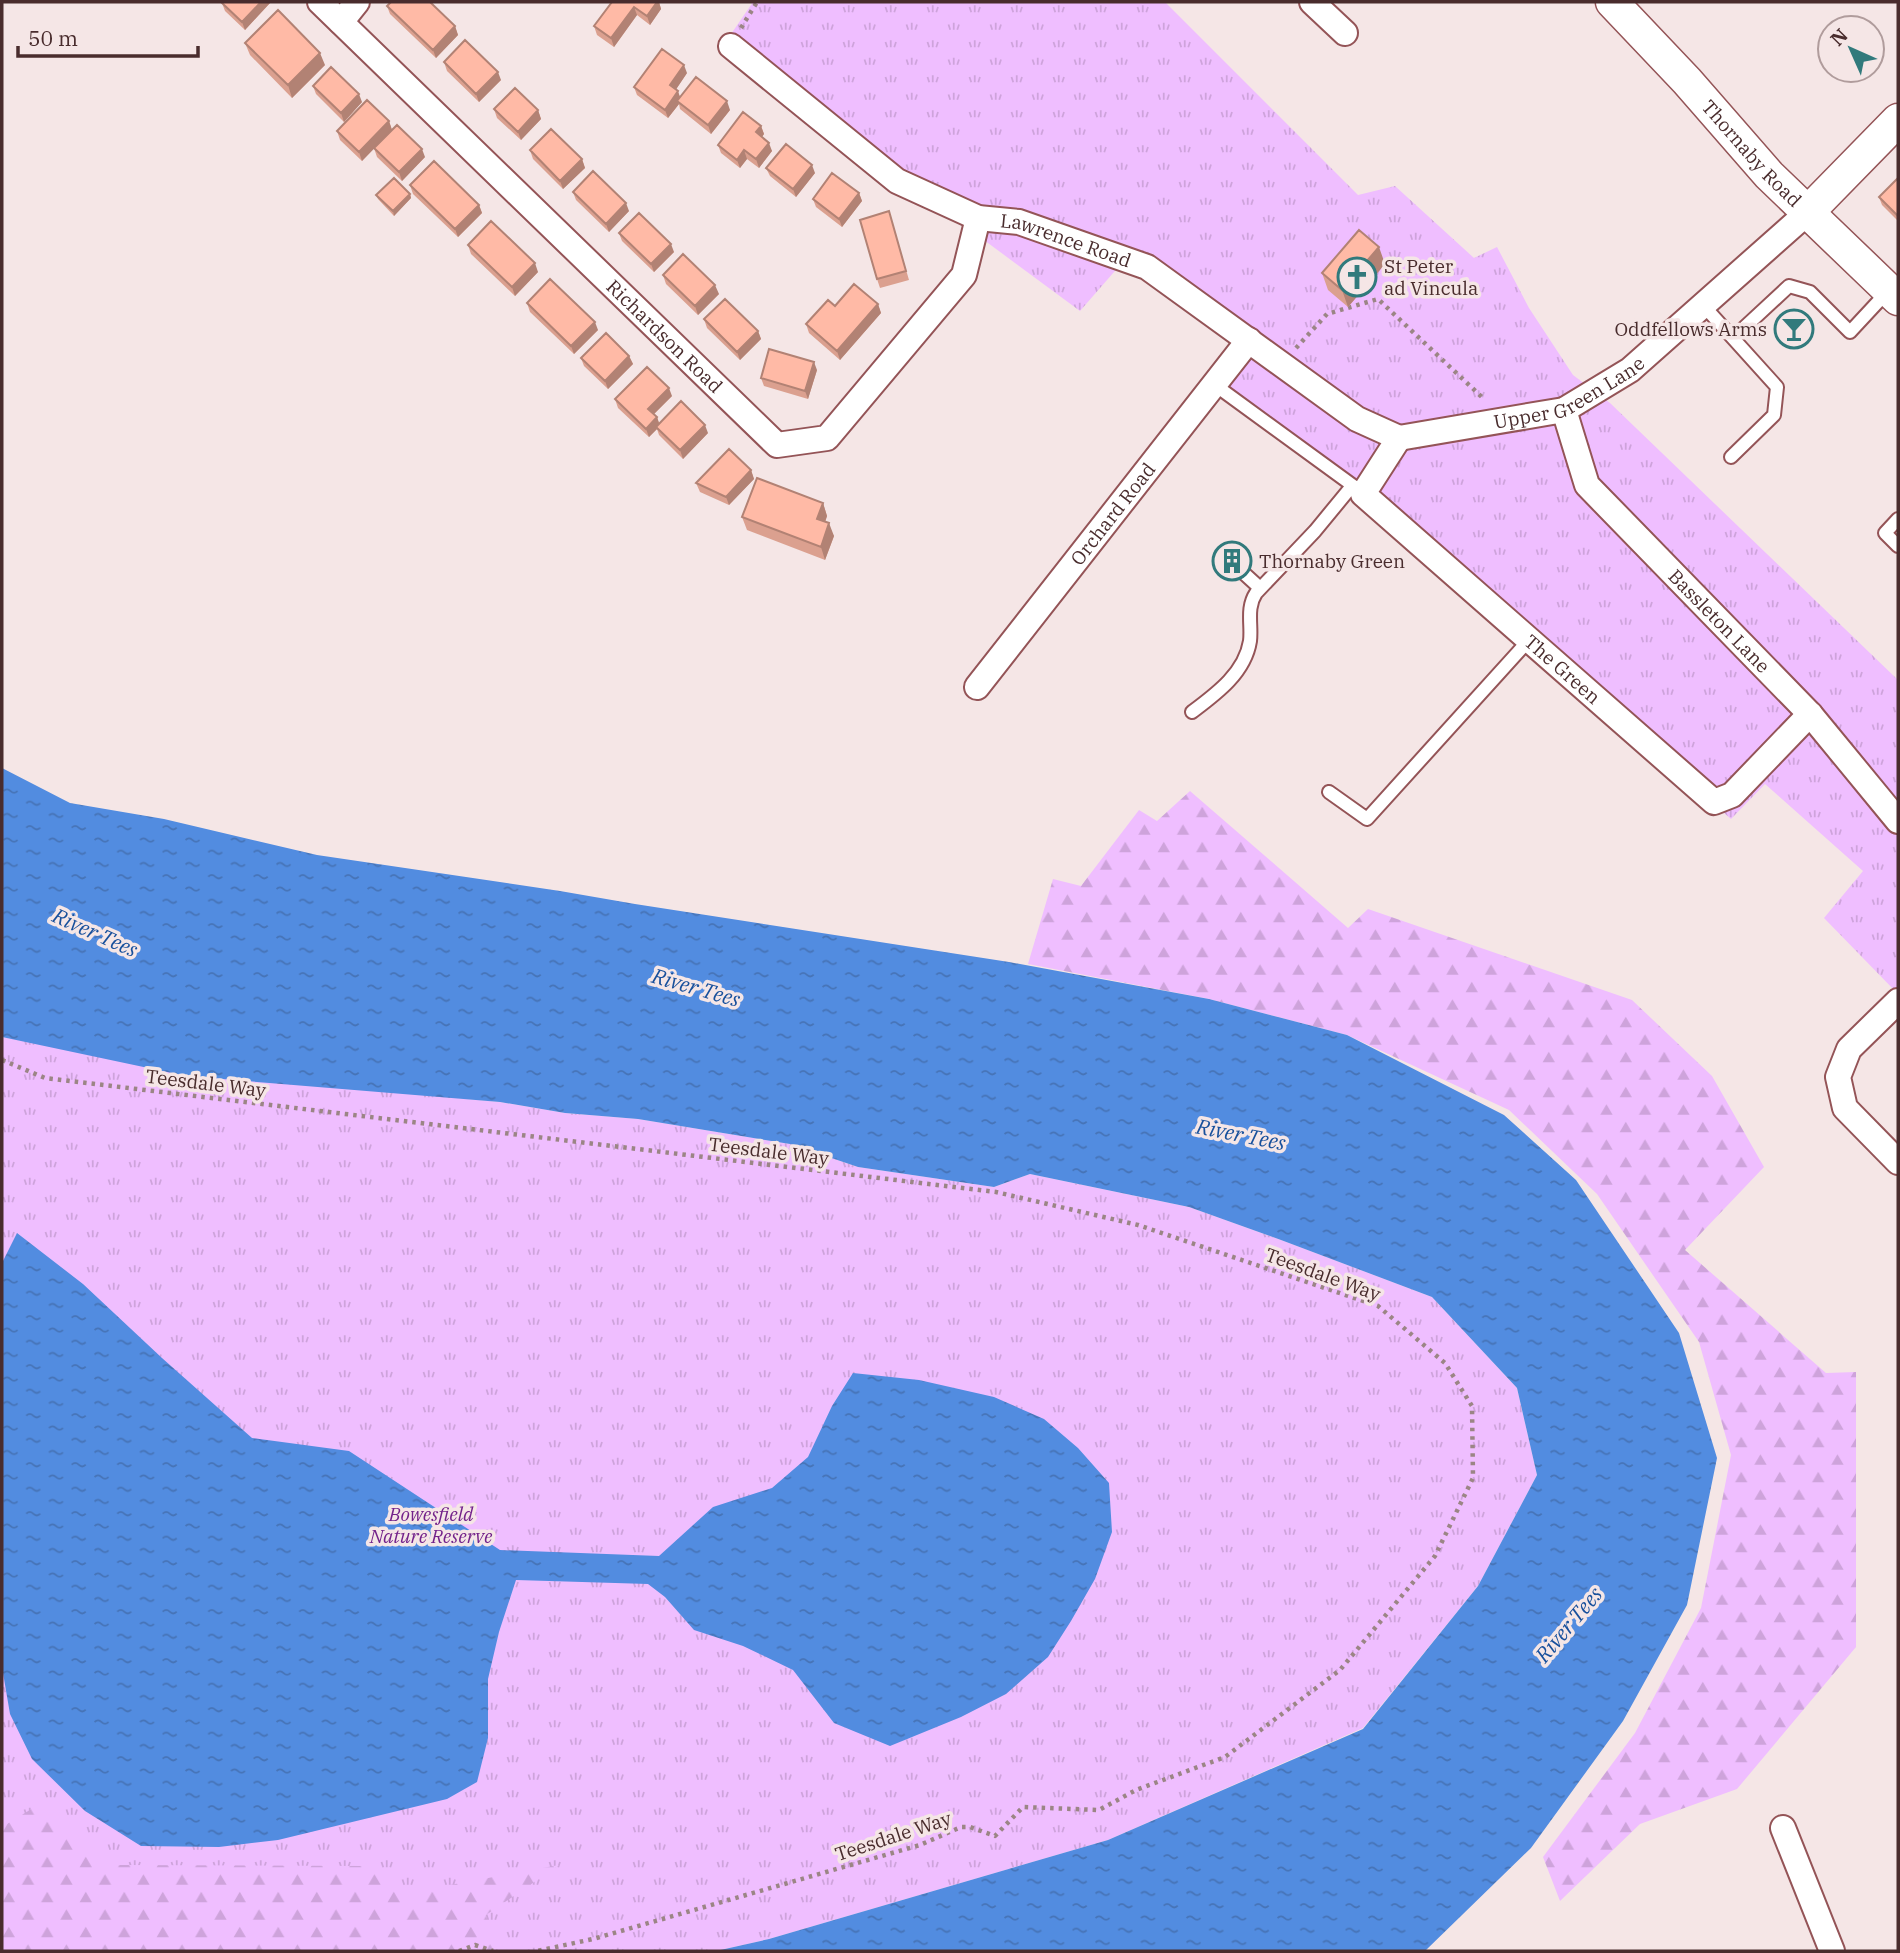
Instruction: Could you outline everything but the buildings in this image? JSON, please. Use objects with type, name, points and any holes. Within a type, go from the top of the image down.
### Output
[{"type":"street","name":"Richardson Road","points":[[320,2],[777,445],[827,438],[964,275],[978,218]]},
{"type":"street","points":[[341,22],[357,2]]},
{"type":"street","name":"Thornaby Road","points":[[1612,2],[1687,81],[1769,175],[1894,295]]},
{"type":"street","points":[[1320,5],[1345,33]]},
{"type":"street","name":"Lawrence Road","points":[[731,46],[897,181],[978,218],[1019,222],[1147,267],[1357,419],[1399,438]]},
{"type":"street","points":[[1807,212],[1898,120]]},
{"type":"street","name":"Upper Green Lane","points":[[1399,438],[1564,410],[1630,370],[1807,212]]},
{"type":"street","name":"Orchard Road","points":[[977,687],[1249,340]]},
{"type":"street","name":"Bassleton Lane","points":[[1564,410],[1587,485],[1810,714],[1898,821]]},
{"type":"street","points":[[1358,490],[1399,438]]},
{"type":"street","name":"The Green","points":[[1358,490],[1714,802],[1732,795],[1810,714]]},
{"type":"street","points":[[1898,1001],[1849,1049],[1839,1077],[1845,1108],[1898,1162]]},
{"type":"street","points":[[1783,1828],[1832,1951]]},
{"type":"lane","points":[[1733,338],[1788,286],[1810,292],[1850,332],[1894,295]]},
{"type":"lane","points":[[1703,305],[1777,387],[1774,415],[1731,457]]},
{"type":"lane","points":[[1192,712],[1223,688],[1243,662],[1250,642],[1251,600],[1315,531],[1358,490],[1215,385]]},
{"type":"lane","points":[[1898,519],[1885,533],[1898,546]]},
{"type":"lane","points":[[1237,567],[1260,588]]},
{"type":"lane","points":[[1329,792],[1367,819],[1529,640]]},
{"type":"path","points":[[1282,364],[1327,314],[1378,299],[1506,420]]},
{"type":"path","name":"Teesdale Way","points":[[2,1060],[46,1078],[996,1192],[1138,1225],[1378,1307],[1445,1363],[1472,1406],[1473,1478],[1435,1556],[1340,1670],[1225,1758],[1136,1790],[1099,1810],[1023,1807],[995,1836],[970,1827],[961,1827],[920,1845],[593,1939],[537,1951]]},
{"type":"path","points":[[459,1951],[475,1945],[493,1951]]},
{"type":"green space","points":[[753,2],[1165,2],[1358,195],[1395,186],[1474,258],[1497,247],[1529,308],[1573,375],[1610,403],[1898,680],[1898,994],[1824,918],[1863,871],[1765,784],[1731,819],[1361,498],[1209,386],[1241,344],[1121,264],[1080,311],[900,178],[729,37]]},
{"type":"green space","points":[[1190,791],[1348,928],[1368,909],[1632,1000],[1712,1076],[1764,1167],[1685,1250],[1826,1373],[1856,1372],[1856,1647],[1737,1789],[1640,1824],[1560,1901],[1543,1857],[1635,1733],[1701,1608],[1731,1455],[1699,1342],[1597,1194],[1509,1110],[1347,1035],[1209,999],[1028,964],[1053,879],[1081,886],[1139,810],[1157,821]]},
{"type":"green space","name":"Bowesfield Nature Reserve","points":[[2,1037],[425,1095],[500,1102],[565,1113],[638,1119],[790,1144],[858,1167],[994,1187],[1030,1174],[1189,1207],[1432,1297],[1517,1388],[1537,1475],[1478,1586],[1363,1728],[1108,1840],[769,1939],[716,1951],[2,1951]]},
{"type":"green space","points":[[38,1805],[118,1865],[363,1866],[406,1893],[559,1865],[486,1915],[495,1951],[2,1951],[2,1827]]},
{"type":"water","name":"River Tees","points":[[2,768],[70,803],[164,819],[317,855],[1009,962],[1209,999],[1347,1035],[1504,1115],[1576,1180],[1679,1333],[1717,1458],[1687,1605],[1623,1721],[1531,1848],[1425,1951],[716,1951],[769,1939],[1108,1840],[1363,1729],[1478,1586],[1537,1475],[1517,1388],[1432,1297],[1189,1207],[1030,1174],[994,1187],[858,1167],[790,1144],[638,1119],[565,1113],[500,1102],[186,1076],[2,1037]]},
{"type":"water","points":[[17,1233],[83,1284],[252,1438],[349,1451],[500,1550],[659,1556],[713,1507],[772,1488],[808,1457],[832,1406],[853,1373],[919,1380],[994,1397],[1044,1419],[1078,1448],[1109,1483],[1112,1532],[1095,1579],[1048,1657],[1006,1694],[961,1717],[890,1746],[834,1723],[793,1670],[743,1646],[694,1630],[665,1597],[648,1584],[516,1580],[499,1632],[488,1679],[488,1738],[477,1782],[447,1799],[278,1840],[219,1847],[141,1846],[85,1811],[32,1759],[10,1714],[2,1667],[2,1263]]},
{"type":"place","name":"St Peter ad Vincula","points":[[1357,277]]},
{"type":"place","name":"Oddfellows Arms","points":[[1794,329]]},
{"type":"place","name":"Thornaby Green","points":[[1232,561]]}]
